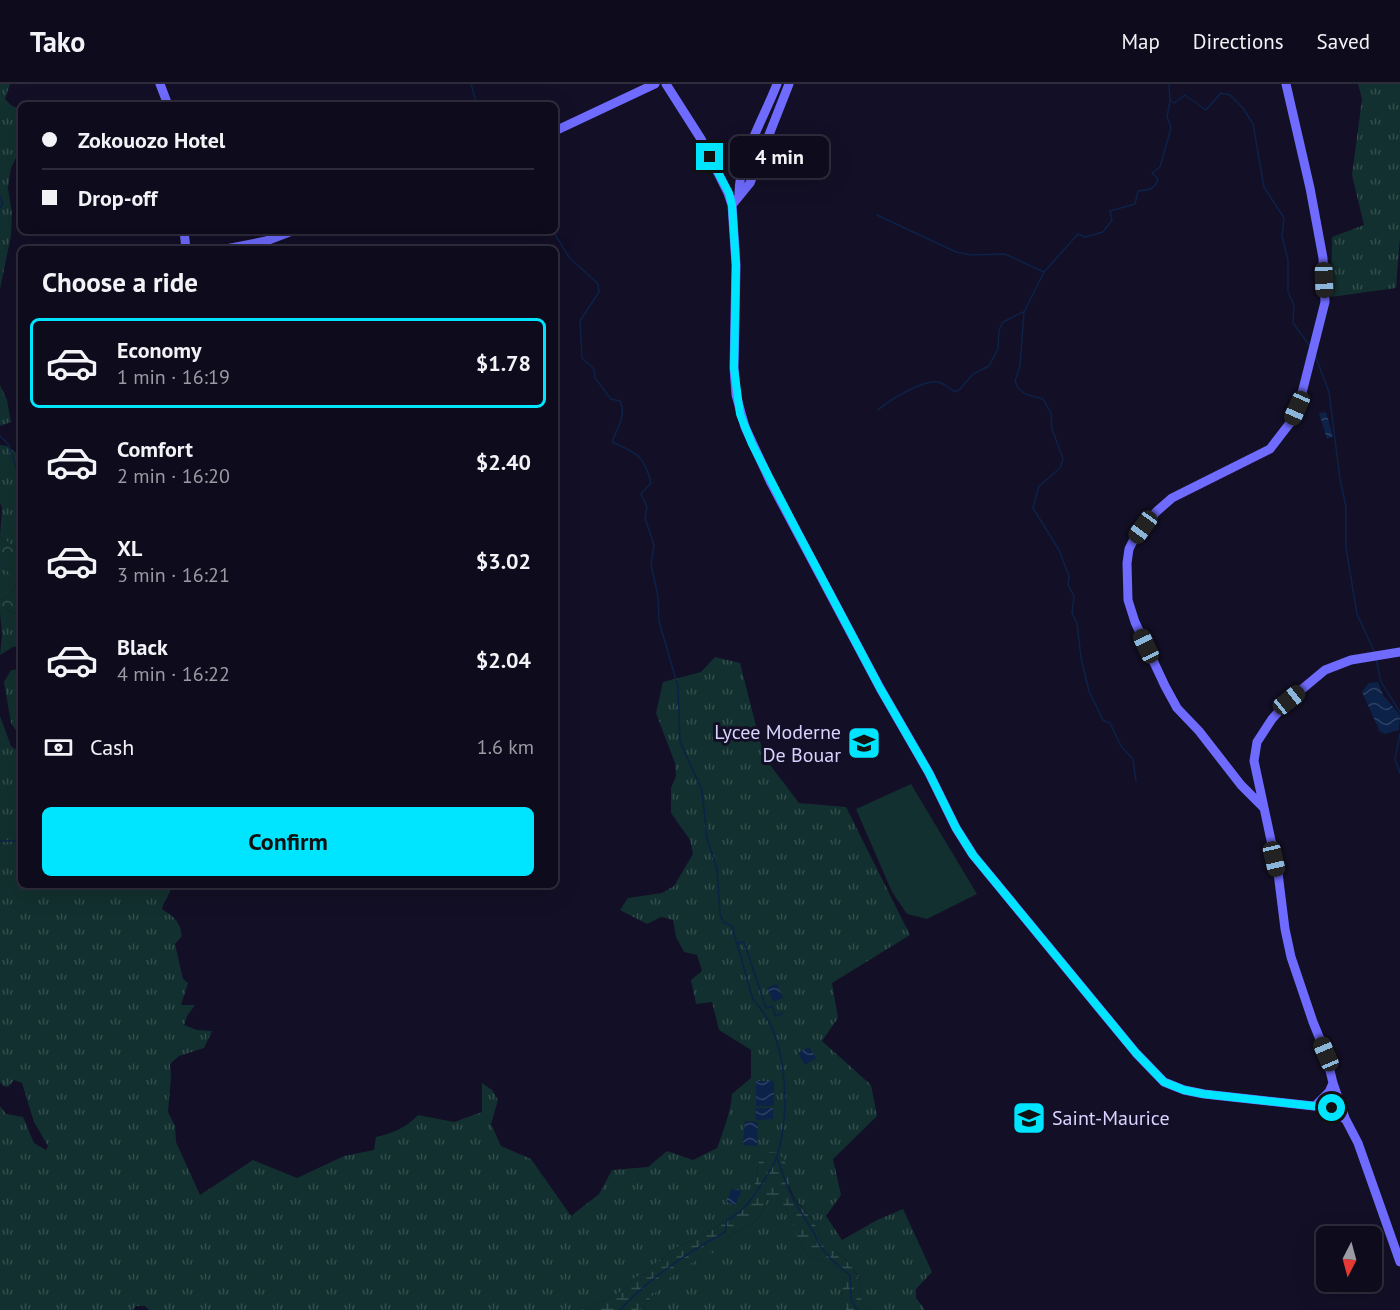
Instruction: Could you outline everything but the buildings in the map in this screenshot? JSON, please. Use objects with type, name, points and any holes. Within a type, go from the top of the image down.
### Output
[{"type":"street","points":[[160,84],[167,102]]},
{"type":"street","points":[[558,131],[655,84]]},
{"type":"street","points":[[666,84],[701,139],[729,193],[732,205],[736,265],[734,368],[740,414],[752,444],[797,531],[880,688],[929,773],[956,828],[973,855],[1136,1053],[1164,1082],[1184,1090],[1204,1094],[1332,1108],[1346,1120]]},
{"type":"street","points":[[739,196],[738,180],[777,84]]},
{"type":"street","points":[[732,205],[750,183],[789,84]]},
{"type":"street","points":[[1263,807],[1241,785],[1199,731],[1177,708],[1130,609],[1127,591],[1127,563],[1133,541],[1166,503],[1270,449],[1290,423],[1302,393],[1325,302],[1323,258],[1310,188],[1286,84]]},
{"type":"street","points":[[764,118],[774,122]]},
{"type":"street","points":[[241,246],[266,241],[284,234]]},
{"type":"street","points":[[1400,652],[1351,660],[1325,670],[1277,713],[1257,742],[1254,761],[1278,873],[1291,957],[1326,1054],[1346,1120],[1358,1143],[1400,1262]]},
{"type":"street","points":[[1315,1106],[1329,1092],[1333,1083]]},
{"type":"green space","points":[[0,84],[10,84],[5,99],[18,108],[18,154],[11,168],[8,188],[12,213],[11,236],[0,289]]},
{"type":"green space","points":[[1358,84],[1400,84],[1400,237],[1396,288],[1331,297],[1332,237],[1364,225],[1352,175],[1362,99]]},
{"type":"green space","points":[[0,385],[7,400],[11,422],[0,426]]},
{"type":"green space","points":[[0,445],[7,446],[18,454],[18,549],[0,536],[2,508],[0,503]]},
{"type":"green space","points":[[0,536],[18,549],[18,621],[16,614],[8,610],[0,613],[0,600],[11,593],[17,581],[0,563]]},
{"type":"green space","points":[[0,563],[17,581],[11,593],[0,600]]},
{"type":"green space","points":[[8,610],[16,614],[18,646],[0,655],[2,635],[0,613]]},
{"type":"green space","points":[[715,657],[740,663],[764,757],[799,803],[846,807],[910,935],[832,983],[838,1018],[822,1041],[871,1085],[877,1116],[833,1159],[841,1195],[826,1216],[842,1240],[877,1220],[903,1209],[932,1272],[916,1289],[916,1298],[925,1310],[866,1310],[855,1271],[842,1256],[820,1240],[813,1221],[791,1191],[789,1172],[759,1160],[754,1188],[731,1217],[700,1237],[675,1248],[651,1266],[646,1274],[634,1279],[622,1291],[581,1310],[149,1310],[145,1306],[136,1306],[133,1310],[0,1310],[0,1106],[6,1114],[23,1117],[34,1143],[46,1150],[48,1146],[34,1122],[22,1083],[14,1080],[8,1087],[3,1086],[0,1082],[0,716],[11,746],[18,751],[18,888],[171,888],[162,909],[176,920],[182,936],[175,944],[183,979],[188,983],[181,1005],[195,1005],[184,1025],[197,1030],[212,1031],[204,1048],[179,1056],[170,1064],[168,1112],[175,1126],[176,1142],[200,1195],[253,1160],[297,1178],[344,1156],[374,1150],[376,1137],[399,1129],[418,1115],[454,1122],[482,1112],[482,1083],[492,1090],[498,1100],[491,1124],[501,1146],[531,1159],[571,1216],[599,1194],[612,1170],[648,1167],[667,1151],[693,1160],[717,1148],[732,1094],[751,1078],[751,1050],[719,1030],[712,1002],[696,1004],[691,980],[702,971],[697,955],[684,952],[676,937],[673,920],[661,917],[647,924],[620,910],[628,898],[662,893],[674,886],[693,854],[690,840],[671,813],[671,788],[676,776],[675,763],[656,713],[663,682],[701,672]]},
{"type":"green space","points":[[18,669],[18,734],[11,723],[4,682],[11,670]]},
{"type":"green space","points":[[911,784],[977,894],[927,919],[907,914],[892,892],[856,809]]},
{"type":"green space","points":[[770,1152],[779,1153],[786,1163],[791,1193],[816,1225],[820,1240],[852,1266],[859,1282],[866,1310],[846,1310],[841,1297],[845,1274],[833,1265],[807,1255],[786,1208],[777,1196],[768,1198],[761,1215],[754,1222],[731,1235],[715,1252],[685,1266],[666,1280],[642,1308],[637,1310],[581,1310],[622,1291],[634,1279],[646,1274],[651,1266],[675,1248],[700,1237],[731,1217],[754,1188],[759,1160]]},
{"type":"green space","points":[[777,1196],[786,1208],[807,1255],[833,1265],[845,1274],[841,1297],[846,1310],[637,1310],[642,1308],[666,1280],[685,1266],[714,1252],[731,1235],[754,1222],[761,1215],[768,1198]]},
{"type":"water","points":[[1326,412],[1333,436],[1327,439],[1319,413]]},
{"type":"water","points":[[1378,682],[1383,695],[1400,715],[1399,730],[1385,734],[1380,732],[1362,692],[1369,683]]},
{"type":"water","points":[[777,984],[783,998],[773,1002],[767,988]]},
{"type":"water","points":[[809,1047],[816,1058],[805,1065],[798,1053]]},
{"type":"water","points":[[756,1081],[774,1081],[774,1106],[756,1106]]},
{"type":"water","points":[[756,1108],[773,1108],[773,1119],[756,1120]]},
{"type":"water","points":[[745,1121],[758,1122],[757,1146],[743,1145]]},
{"type":"water","points":[[731,1189],[742,1190],[735,1205],[727,1202]]},
{"type":"waterway","points":[[471,84],[476,102]]},
{"type":"waterway","points":[[1136,781],[1133,759],[1121,746],[1110,723],[1103,720],[1089,691],[1081,658],[1077,623],[1072,613],[1074,596],[1068,585],[1069,576],[1059,550],[1033,508],[1039,486],[1060,468],[1063,459],[1052,429],[1051,413],[1043,399],[1025,394],[1018,388],[1015,381],[1020,366],[1024,312],[1044,272],[1078,234],[1085,237],[1103,232],[1112,220],[1110,211],[1135,204],[1138,191],[1151,189],[1157,183],[1158,179],[1152,173],[1160,167],[1171,128],[1167,117],[1170,101],[1169,84]]},
{"type":"waterway","points":[[1171,101],[1174,103],[1185,95],[1206,110],[1221,93],[1230,95],[1243,108],[1253,124],[1264,187],[1284,218],[1282,236],[1288,260],[1288,292],[1294,305],[1293,323],[1310,346]]},
{"type":"waterway","points":[[0,196],[3,204],[0,208]]},
{"type":"waterway","points":[[877,215],[956,252],[971,255],[1005,254],[1044,272]]},
{"type":"waterway","points":[[555,234],[569,257],[598,284],[599,292],[580,321],[582,358],[594,369],[595,378],[611,399],[620,401],[622,406],[620,422],[612,442],[638,456],[645,466],[651,483],[641,494],[647,507],[645,518],[654,545],[651,565],[658,596],[659,621],[678,687],[680,742],[702,790],[707,838],[717,869],[720,914],[723,922],[732,926],[753,1000],[765,1014],[773,1032],[780,1053],[785,1096],[784,1118],[777,1156],[768,1175],[750,1201],[740,1212],[727,1220],[725,1232],[669,1267],[643,1287],[620,1310]]},
{"type":"waterway","points":[[878,410],[898,396],[924,384],[938,382],[955,392],[960,389],[973,374],[989,366],[998,349],[999,330],[1003,322],[1023,312]]},
{"type":"waterway","points":[[1315,355],[1329,392],[1340,479],[1346,507],[1346,548],[1357,614],[1374,651]]},
{"type":"waterway","points":[[0,436],[9,445],[18,474]]},
{"type":"waterway","points":[[1376,658],[1381,682],[1400,712]]},
{"type":"waterway","points":[[1400,734],[1395,759],[1400,773]]},
{"type":"waterway","points":[[0,841],[18,841]]},
{"type":"waterway","points":[[736,943],[744,942],[766,1008],[772,1006],[776,1016],[783,1013]]},
{"type":"waterway","points":[[777,1158],[791,1196],[819,1245],[850,1275],[851,1299],[857,1310]]},
{"type":"place","name":"Lycee Moderne De Bouar","points":[[864,743]]},
{"type":"place","name":"Saint-Maurice","points":[[1029,1118]]},
{"type":"route","points":[[710,157],[729,193],[732,205],[736,265],[734,368],[740,414],[771,483],[880,688],[929,773],[956,828],[973,855],[1136,1053],[1164,1082],[1184,1090],[1204,1094],[1332,1108]]}]
